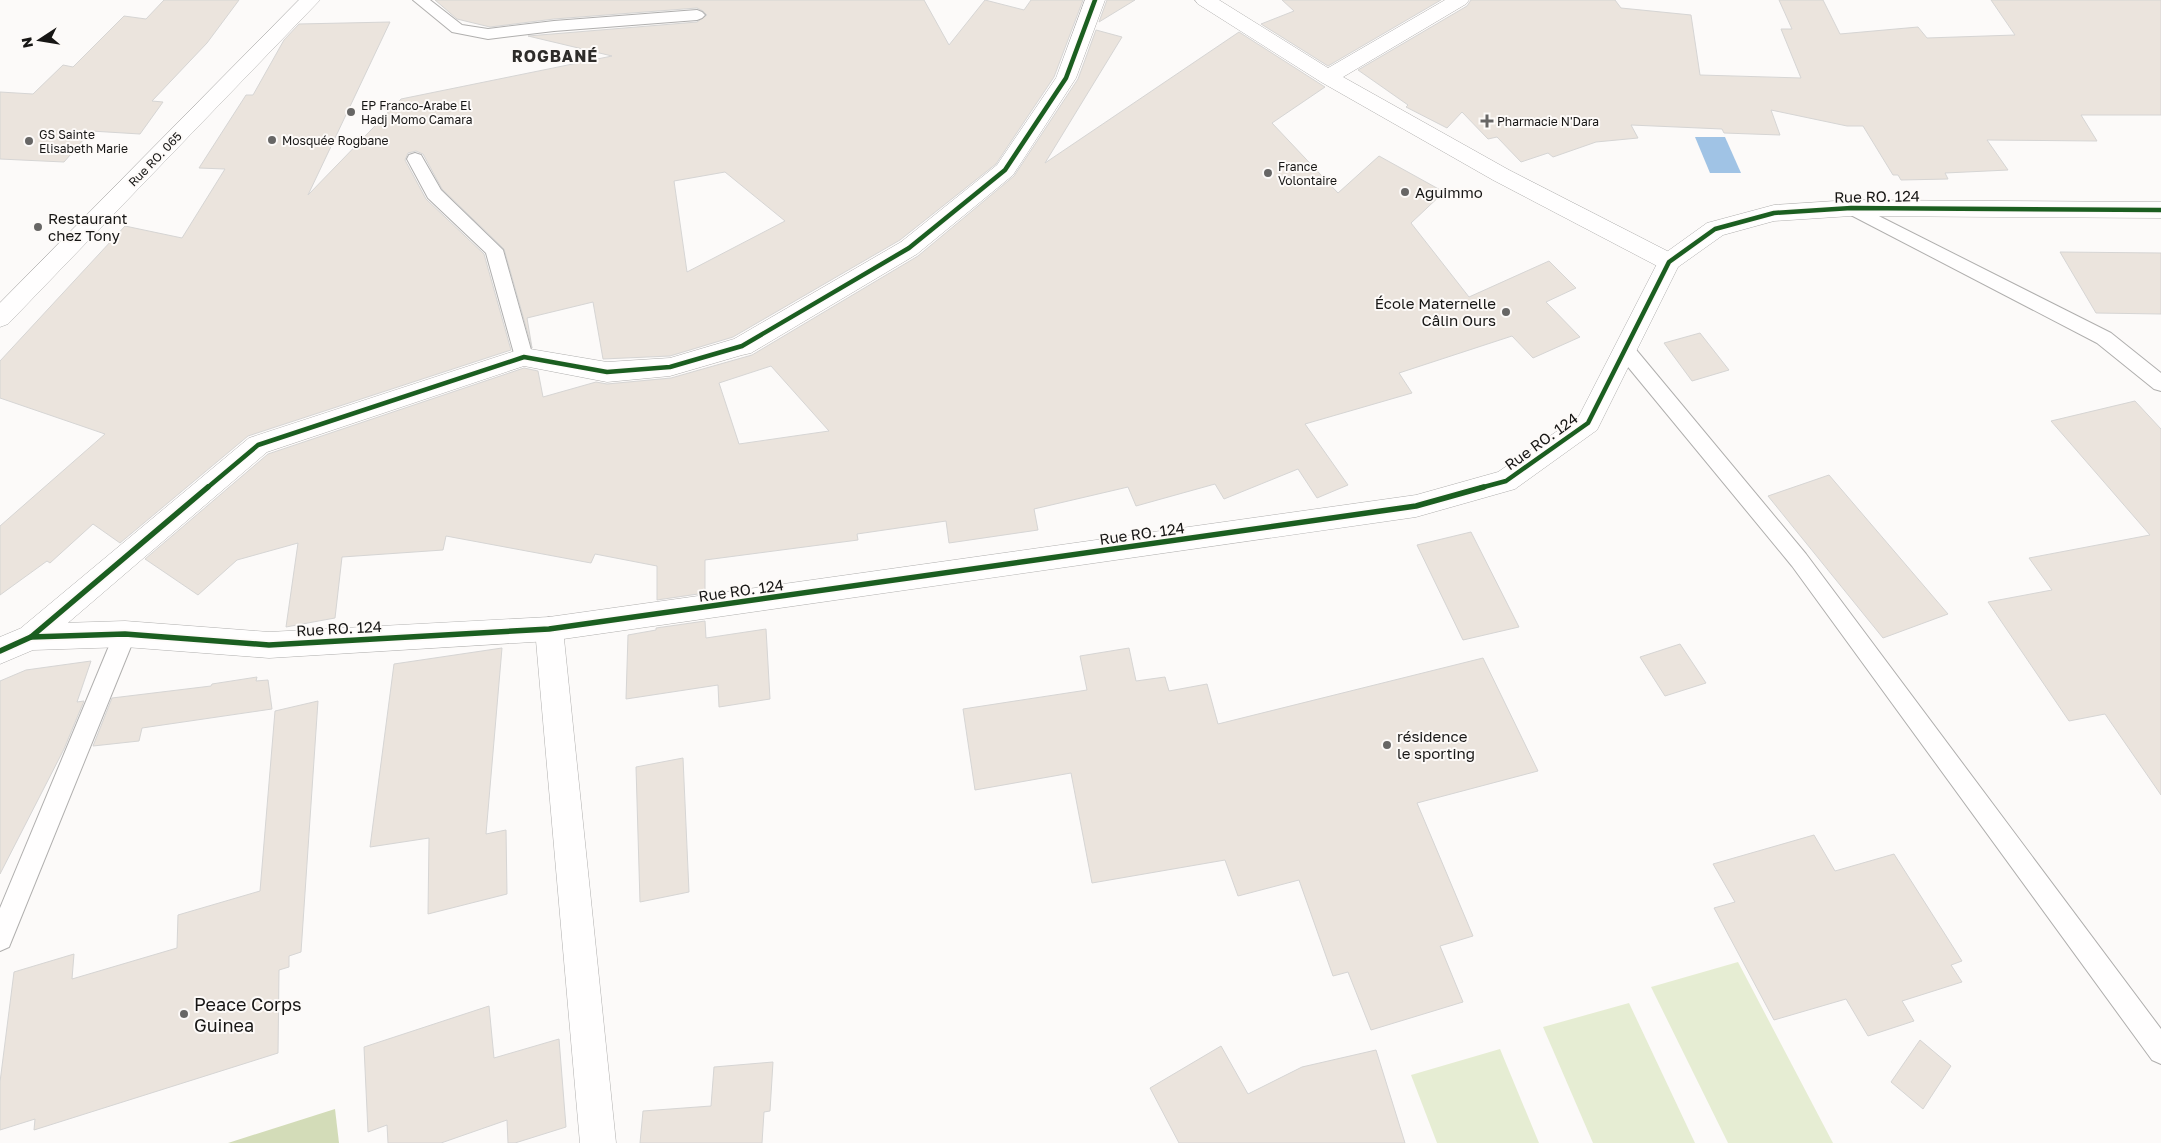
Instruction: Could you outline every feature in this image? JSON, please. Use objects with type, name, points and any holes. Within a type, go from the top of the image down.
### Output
[{"type":"street","name":"Rue RO. 065","points":[[0,318],[310,0]]},
{"type":"street","points":[[31,637],[258,444],[524,357],[607,372],[670,367],[742,346],[909,248],[1005,170],[1066,78],[1095,0]]},
{"type":"street","points":[[1205,0],[1328,78],[1501,175],[1670,262]]},
{"type":"street","points":[[1328,78],[1459,0]]},
{"type":"street","name":"Rue RO. 124","points":[[0,651],[31,637],[125,634],[270,645],[549,630],[1416,506],[1506,481],[1588,422],[1670,262],[1715,229],[1774,213],[1851,208],[2161,210]]},
{"type":"street","points":[[549,630],[598,1143]]},
{"type":"lane","points":[[421,0],[457,29],[488,34],[554,26],[697,16]]},
{"type":"lane","points":[[415,159],[434,194],[494,250],[524,357]]},
{"type":"lane","points":[[1851,208],[2104,338],[2161,384]]},
{"type":"lane","points":[[1626,351],[1800,560],[2161,1051]]},
{"type":"lane","points":[[0,938],[125,634]]},
{"type":"green space","points":[[1738,962],[1833,1143],[1728,1143],[1651,987]]},
{"type":"green space","points":[[1629,1003],[1695,1143],[1593,1143],[1543,1027]]},
{"type":"green space","points":[[1500,1049],[1539,1143],[1437,1143],[1411,1075]]},
{"type":"green space","points":[[335,1109],[339,1143],[228,1143]]},
{"type":"water","points":[[1695,137],[1725,137],[1741,173],[1710,173]]},
{"type":"building","points":[[164,0],[239,0],[207,43],[152,101],[163,102],[140,134],[91,131],[64,162],[0,159],[0,92],[33,94],[63,65],[73,67],[124,16],[146,19]]},
{"type":"building","points":[[435,0],[924,0],[949,45],[985,0],[1024,10],[1031,0],[1083,0],[1054,77],[996,164],[900,240],[733,337],[670,356],[603,359],[593,302],[527,318],[532,348],[504,249],[442,189],[423,154],[416,151],[408,153],[405,160],[426,199],[484,254],[511,350],[248,436],[120,543],[93,524],[50,563],[47,561],[0,595],[0,526],[105,434],[0,398],[0,361],[125,226],[182,238],[225,169],[199,168],[246,95],[253,95],[284,40],[299,24],[390,22],[308,195],[401,99],[612,56],[528,36],[697,22],[707,15],[697,8],[554,19],[490,27],[457,19]],"holes":[[[725,172],[785,221],[687,272],[674,181]]]},
{"type":"building","points":[[1107,0],[1135,0],[1099,22]]},
{"type":"building","points":[[1282,0],[1441,0],[1328,66],[1261,24],[1294,11]]},
{"type":"building","points":[[1471,0],[1615,0],[1621,8],[1691,15],[1700,75],[1801,78],[1781,29],[1792,29],[1779,0],[1823,0],[1840,34],[1918,27],[1927,38],[2015,35],[1991,0],[2161,0],[2161,115],[2081,115],[2097,141],[1987,140],[2008,170],[1945,173],[1948,179],[1901,180],[1898,175],[1893,175],[1863,126],[1847,126],[1771,110],[1780,135],[1724,133],[1722,129],[1631,125],[1638,138],[1596,142],[1553,157],[1548,153],[1521,162],[1497,137],[1488,139],[1462,112],[1447,128],[1406,107],[1408,105],[1358,70],[1467,6]]},
{"type":"building","points":[[1096,30],[1122,37],[1045,163],[1239,32],[1325,87],[1272,123],[1338,193],[1379,156],[1444,192],[1411,223],[1469,297],[1549,261],[1576,288],[1546,302],[1580,337],[1533,358],[1512,336],[1399,373],[1412,393],[1305,424],[1348,485],[1317,498],[1298,469],[1224,499],[1215,484],[1136,506],[1128,487],[1034,509],[1038,530],[949,543],[946,521],[857,534],[858,540],[705,560],[705,593],[657,600],[657,566],[595,554],[591,563],[446,536],[443,550],[342,557],[335,618],[286,627],[298,543],[237,560],[198,595],[145,559],[268,454],[524,368],[538,371],[543,397],[596,382],[607,384],[671,378],[752,355],[918,256],[1014,176],[1078,79]],"holes":[[[771,366],[829,431],[739,444],[719,383]]]},
{"type":"building","points":[[2060,252],[2161,253],[2161,314],[2096,313]]},
{"type":"building","points":[[1700,333],[1729,370],[1692,381],[1664,343]]},
{"type":"building","points":[[2135,401],[2161,429],[2161,795],[2105,714],[2069,721],[1988,602],[2052,590],[2029,558],[2150,535],[2051,421]]},
{"type":"building","points":[[1829,475],[1948,614],[1883,638],[1768,496]]},
{"type":"building","points":[[1471,532],[1519,627],[1463,640],[1417,545]]},
{"type":"building","points":[[705,621],[706,638],[766,629],[770,699],[719,707],[718,685],[626,699],[628,635],[656,630],[656,628]]},
{"type":"building","points":[[1680,644],[1706,683],[1665,696],[1640,657]]},
{"type":"building","points":[[502,648],[486,834],[506,830],[507,894],[428,914],[429,838],[370,847],[394,664]]},
{"type":"building","points":[[1129,648],[1136,681],[1165,677],[1169,691],[1207,684],[1218,724],[1483,658],[1538,771],[1417,803],[1473,936],[1440,946],[1463,1002],[1371,1030],[1348,972],[1333,976],[1299,880],[1238,896],[1225,860],[1092,883],[1071,773],[975,790],[963,709],[1087,690],[1080,656]]},
{"type":"building","points":[[91,661],[77,702],[84,701],[64,749],[0,874],[0,681],[26,670]]},
{"type":"building","points":[[257,677],[256,681],[268,680],[272,709],[142,728],[139,741],[93,746],[112,698],[211,686],[212,684]]},
{"type":"building","points":[[318,701],[301,952],[289,956],[289,967],[279,970],[278,1053],[34,1130],[35,1119],[0,1130],[0,1082],[14,972],[74,954],[72,979],[177,948],[178,915],[260,891],[275,711]]},
{"type":"building","points":[[683,758],[689,892],[640,902],[636,767]]},
{"type":"building","points":[[1814,835],[1835,871],[1894,854],[1962,961],[1951,965],[1962,982],[1902,1001],[1914,1021],[1868,1036],[1846,999],[1774,1020],[1714,908],[1735,902],[1713,864]]},
{"type":"building","points":[[489,1006],[494,1058],[559,1039],[566,1127],[515,1143],[508,1143],[507,1120],[441,1143],[388,1143],[387,1125],[368,1132],[364,1047]]},
{"type":"building","points":[[1920,1040],[1951,1066],[1923,1109],[1891,1082]]},
{"type":"building","points":[[1221,1046],[1248,1094],[1302,1067],[1376,1050],[1405,1143],[1179,1143],[1150,1088]]},
{"type":"building","points":[[773,1062],[770,1111],[764,1112],[762,1143],[640,1143],[643,1111],[711,1106],[714,1067]]},
{"type":"cycle path","points":[[31,637],[258,445],[524,357],[607,372],[670,367],[742,346],[909,248],[1005,170],[1066,78],[1095,0]]},
{"type":"cycle path","points":[[0,651],[31,637],[125,634],[269,645],[549,629],[1416,506],[1506,481],[1588,423],[1669,262],[1715,229],[1774,213],[1851,208],[2161,210]]},
{"type":"place","name":"EP Franco-Arabe El Hadj Momo Camara","points":[[351,112]]},
{"type":"place","name":"Pharmacie N'Dara","points":[[1487,121]]},
{"type":"place","name":"Mosquée Rogbane","points":[[272,140]]},
{"type":"place","name":"GS Sainte Elisabeth Marie","points":[[29,141]]},
{"type":"place","name":"France Volontaire","points":[[1268,173]]},
{"type":"place","name":"Aguimmo","points":[[1405,192]]},
{"type":"place","name":"Restaurant chez Tony","points":[[38,227]]},
{"type":"place","name":"École Maternelle Câlin Ours","points":[[1506,312]]},
{"type":"place","name":"résidence le sporting","points":[[1387,745]]},
{"type":"place","name":"Peace Corps Guinea","points":[[184,1014]]},
{"type":"district","name":"ROGBANÉ","points":[[555,56]]}]
